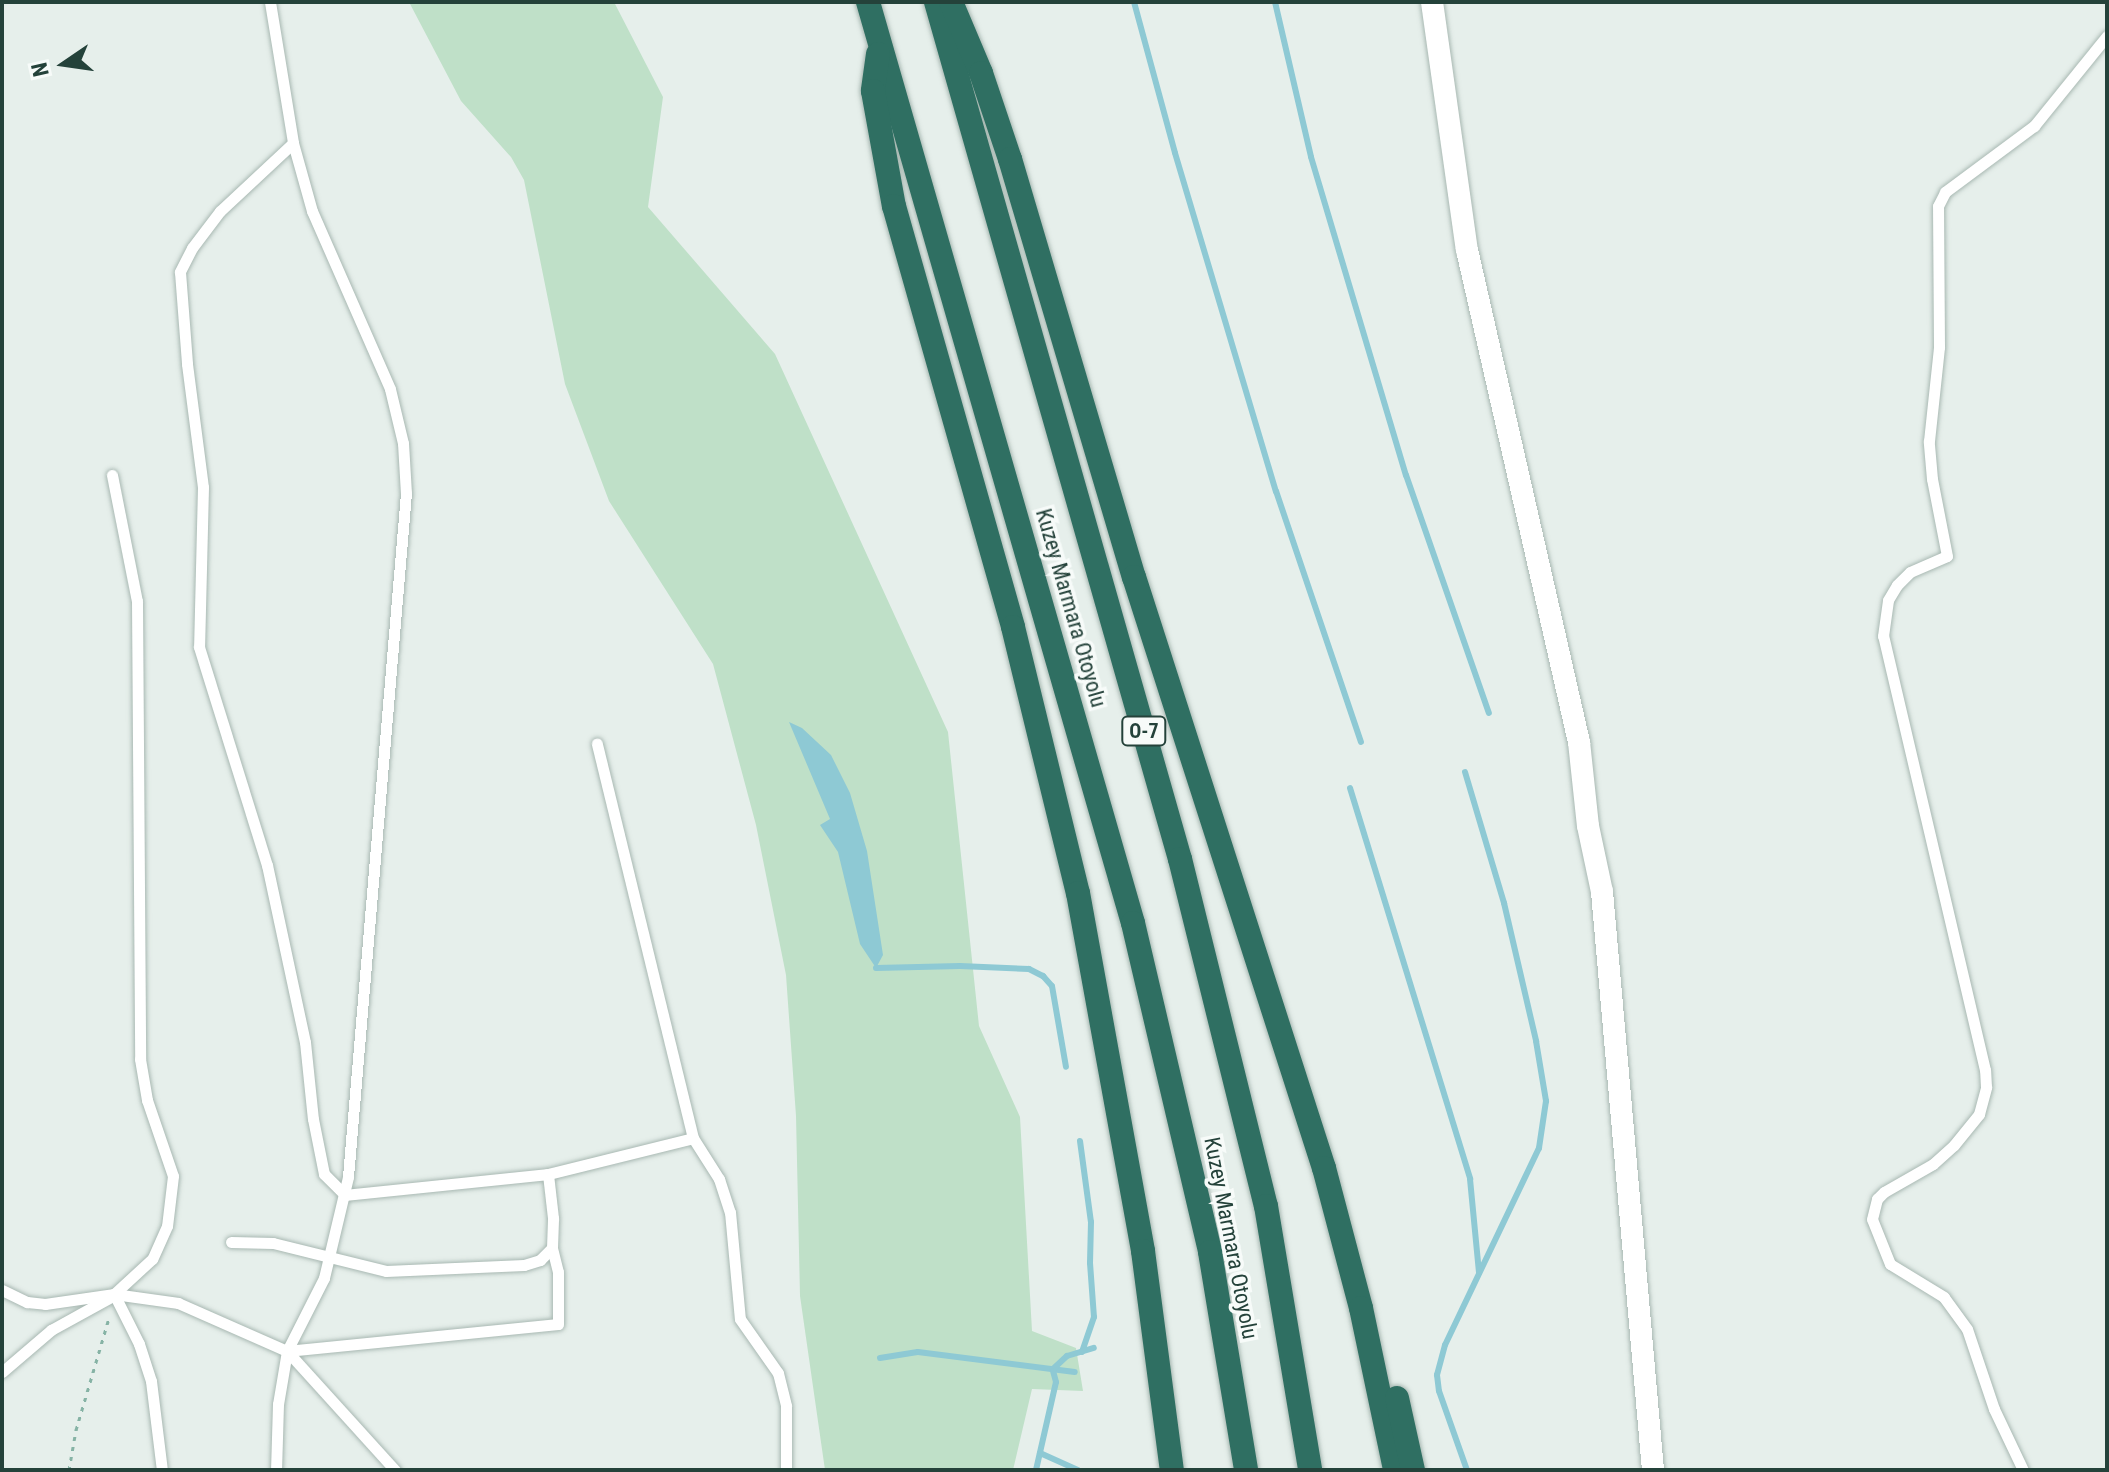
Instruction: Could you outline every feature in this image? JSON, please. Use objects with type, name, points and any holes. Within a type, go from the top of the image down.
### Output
[{"type":"highway","name":"Kuzey Marmara Otoyolu","points":[[868,2],[1133,923],[1210,1252],[1246,1470]]},
{"type":"highway","name":"Kuzey Marmara Otoyolu","points":[[936,2],[1200,936],[1266,1206],[1310,1470]]},
{"type":"highway","points":[[951,2],[1010,159],[1134,577],[1301,1093],[1361,1308],[1395,1470]]},
{"type":"highway","points":[[880,43],[873,91],[894,206],[967,459],[1055,790],[1117,1095],[1157,1348],[1172,1470]]},
{"type":"highway","points":[[1301,1093],[1344,1188],[1413,1470]]},
{"type":"highway","points":[[1156,1470],[1157,1348]]},
{"type":"street","points":[[1432,2],[1467,250],[1579,742],[1588,826],[1602,892],[1653,1470]]},
{"type":"lane","points":[[270,2],[293,143],[312,211],[390,389],[403,443],[406,493],[345,1195],[324,1278],[287,1351],[278,1404],[276,1470]]},
{"type":"lane","points":[[2023,1470],[1994,1409],[1967,1329],[1944,1297],[1890,1264],[1872,1219],[1877,1199],[1884,1192],[1933,1164],[1954,1145],[1979,1114],[1986,1087],[1883,636],[1888,600],[1897,585],[1910,572],[1947,556],[1932,479],[1929,441],[1939,347],[1938,206],[1945,192],[2034,126],[2107,36]]},
{"type":"lane","points":[[293,143],[220,211],[192,248],[180,272],[187,364],[203,487],[199,647],[267,865],[305,1042],[313,1119],[324,1174],[345,1195]]},
{"type":"lane","points":[[2,1372],[51,1330],[114,1294],[152,1259],[167,1226],[173,1176],[147,1100],[140,1059],[137,601],[112,475]]},
{"type":"lane","points":[[597,743],[693,1138],[719,1179],[730,1212],[740,1319],[778,1373],[786,1406],[786,1470]]},
{"type":"lane","points":[[345,1195],[548,1174],[693,1138]]},
{"type":"lane","points":[[287,1351],[558,1324],[558,1272],[552,1248],[553,1218],[548,1174]]},
{"type":"lane","points":[[231,1242],[273,1243],[386,1271],[524,1265],[540,1260],[552,1248]]},
{"type":"lane","points":[[2,1290],[27,1302],[45,1304],[114,1294],[178,1303],[287,1351],[395,1470]]},
{"type":"lane","points":[[114,1294],[139,1344],[151,1381],[162,1470]]},
{"type":"path","points":[[69,1470],[76,1430],[103,1345],[114,1294]]},
{"type":"green space","points":[[409,2],[614,2],[663,97],[648,207],[775,354],[948,732],[979,1026],[1020,1117],[1032,1331],[1076,1348],[1083,1391],[1032,1389],[1013,1470],[825,1470],[800,1296],[796,1116],[786,975],[756,825],[713,664],[609,501],[565,384],[524,180],[511,157],[461,101]]},
{"type":"water","points":[[789,722],[802,728],[831,755],[850,793],[867,851],[883,955],[876,968],[860,944],[838,852],[820,825],[830,819]]},
{"type":"waterway","points":[[1134,2],[1175,153],[1276,491],[1361,742]]},
{"type":"waterway","points":[[1275,2],[1311,157],[1406,475],[1489,713]]},
{"type":"waterway","points":[[1465,772],[1504,903],[1536,1041],[1546,1101],[1539,1148],[1445,1345],[1437,1375],[1439,1391],[1467,1470]]},
{"type":"waterway","points":[[1350,788],[1470,1179],[1479,1273]]},
{"type":"waterway","points":[[876,968],[960,966],[1029,969],[1043,976],[1052,986],[1066,1067]]},
{"type":"waterway","points":[[1080,1141],[1091,1222],[1094,1317],[1082,1352]]},
{"type":"waterway","points":[[1053,1369],[1067,1356],[1094,1348]]},
{"type":"waterway","points":[[880,1358],[918,1352],[1075,1372]]},
{"type":"waterway","points":[[1036,1470],[1056,1382],[1053,1371]]},
{"type":"waterway","points":[[1040,1453],[1078,1470]]}]
